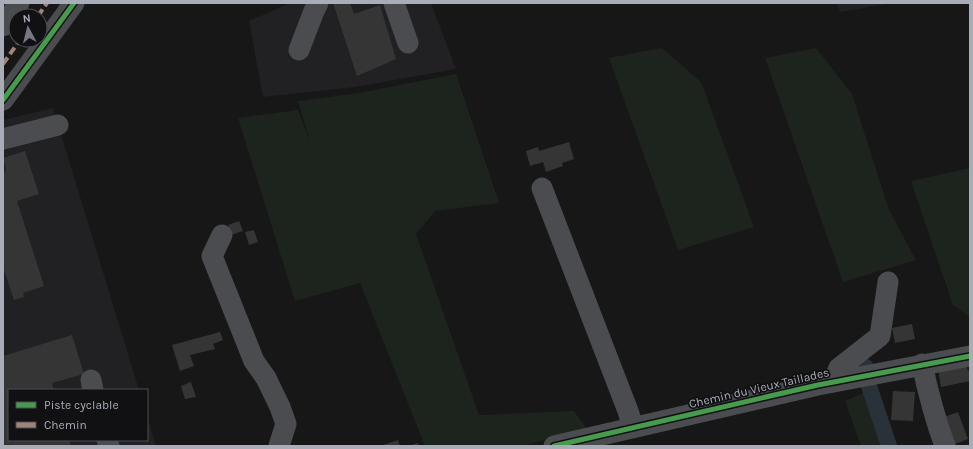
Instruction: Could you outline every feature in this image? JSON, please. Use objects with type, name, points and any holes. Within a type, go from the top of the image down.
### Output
[{"type":"street","points":[[3,26],[19,3]]},
{"type":"street","points":[[3,100],[74,3]]},
{"type":"street","points":[[299,50],[318,3]]},
{"type":"street","points":[[394,3],[408,43]]},
{"type":"street","points":[[3,139],[58,125]]},
{"type":"street","points":[[542,188],[633,427]]},
{"type":"street","points":[[222,235],[212,256],[254,361],[266,378],[280,407],[286,424],[279,446]]},
{"type":"street","points":[[833,382],[839,368],[880,336],[888,282]]},
{"type":"street","name":"Chemin du Vieux Taillades","points":[[554,446],[833,382],[970,356]]},
{"type":"street","points":[[922,364],[926,385],[945,446]]},
{"type":"shaded area","points":[[290,3],[431,3],[456,69],[355,87],[263,97],[249,21]]},
{"type":"shaded area","points":[[837,3],[892,3],[840,12]]},
{"type":"shaded area","points":[[662,48],[701,82],[754,227],[678,250],[609,58]]},
{"type":"shaded area","points":[[816,48],[852,94],[889,210],[916,260],[843,282],[765,58]]},
{"type":"shaded area","points":[[456,74],[499,203],[435,211],[416,234],[479,415],[574,411],[587,429],[521,446],[425,446],[360,283],[295,301],[238,118],[298,110],[310,142],[298,101],[359,93]]},
{"type":"shaded area","points":[[53,108],[139,389],[8,389],[8,441],[148,441],[148,419],[156,446],[3,446],[3,120]]},
{"type":"shaded area","points":[[970,168],[970,317],[953,305],[911,181]]},
{"type":"shaded area","points":[[868,391],[886,446],[861,446],[845,401]]},
{"type":"building","points":[[333,3],[350,3],[354,14],[380,5],[396,59],[357,76]]},
{"type":"building","points":[[569,142],[574,159],[562,163],[563,166],[546,172],[543,162],[530,166],[526,151],[538,147],[539,151]]},
{"type":"building","points":[[25,151],[39,194],[17,201],[44,286],[23,293],[24,297],[14,300],[3,267],[3,175],[6,169],[3,158]]},
{"type":"building","points":[[239,221],[243,231],[231,235],[228,225]]},
{"type":"building","points":[[254,230],[258,242],[249,245],[245,232]]},
{"type":"building","points":[[912,324],[915,339],[895,343],[892,328]]},
{"type":"building","points":[[220,332],[223,340],[213,344],[215,349],[190,355],[194,366],[180,371],[172,345]]},
{"type":"building","points":[[72,335],[84,374],[52,383],[54,389],[8,389],[8,441],[69,441],[71,446],[3,446],[3,356]]},
{"type":"building","points":[[966,364],[968,371],[970,371],[970,381],[941,387],[938,370]]},
{"type":"building","points":[[191,382],[196,397],[185,399],[181,386]]},
{"type":"building","points":[[893,391],[915,392],[913,421],[891,420]]},
{"type":"building","points":[[958,412],[968,439],[953,445],[944,417]]},
{"type":"building","points":[[398,440],[400,446],[380,446]]},
{"type":"building","points":[[418,443],[419,446],[408,446]]},
{"type":"waterway","points":[[866,367],[863,368],[889,446]]},
{"type":"marked path","points":[[44,8],[47,3]]},
{"type":"marked path","points":[[3,64],[14,48]]},
{"type":"cycle path","points":[[3,100],[74,3]]},
{"type":"cycle path","points":[[554,446],[818,385],[970,356]]}]
